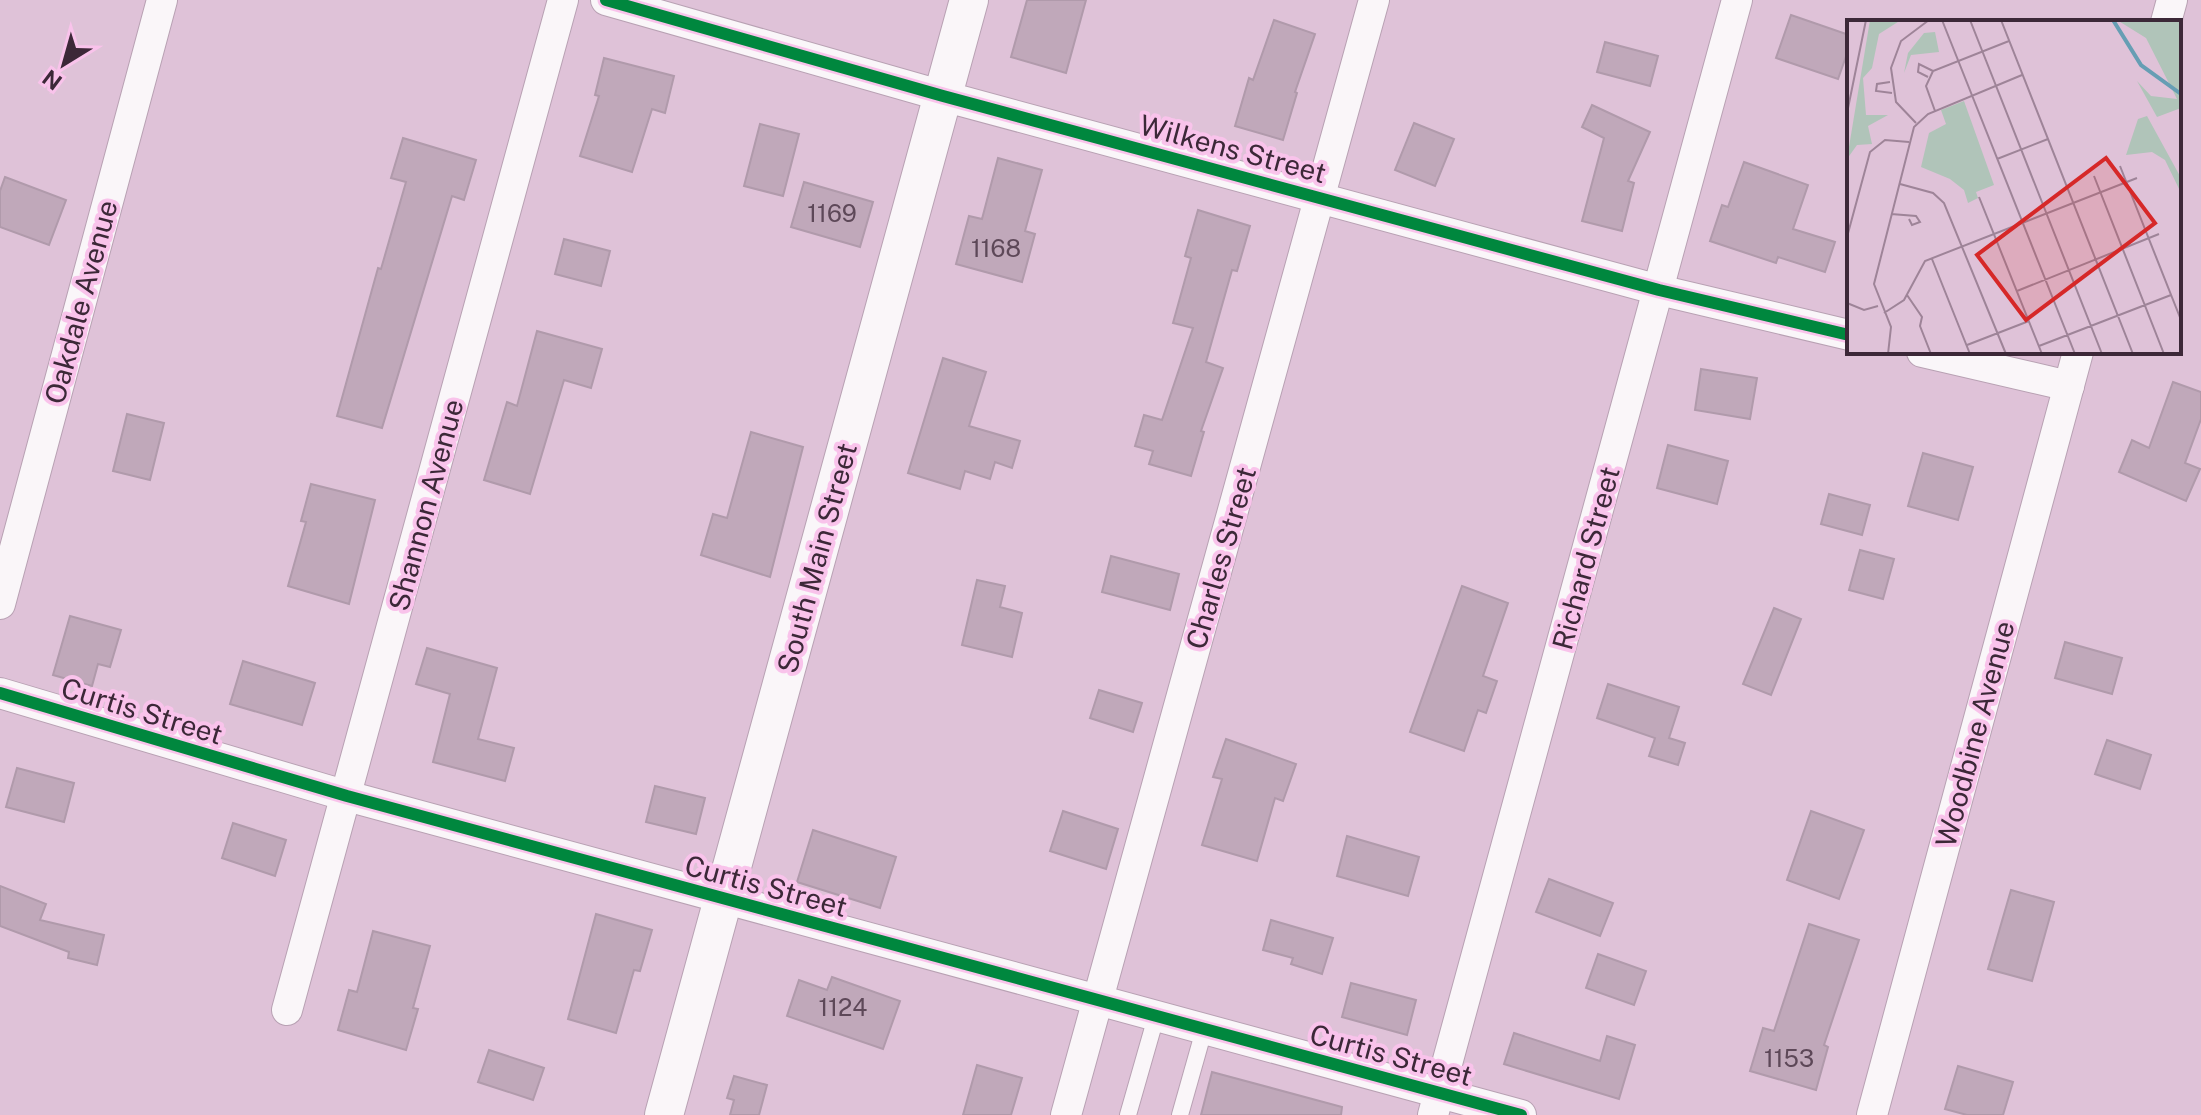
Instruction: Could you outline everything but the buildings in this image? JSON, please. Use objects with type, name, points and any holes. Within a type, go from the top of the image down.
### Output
[{"type":"street","name":"Oakdale Avenue","points":[[0,604],[162,0]]},
{"type":"street","name":"Shannon Avenue","points":[[287,1010],[563,0]]},
{"type":"street","name":"Wilkens Street","points":[[606,0],[943,96],[1659,290],[1847,335]]},
{"type":"street","name":"South Main Street","points":[[664,1115],[969,0]]},
{"type":"street","name":"Charles Street","points":[[1066,1115],[1374,0]]},
{"type":"street","name":"Richard Street","points":[[1436,1104],[1737,0]]},
{"type":"street","points":[[2167,20],[2172,0]]},
{"type":"street","points":[[1931,354],[2069,386]]},
{"type":"street","name":"Woodbine Avenue","points":[[1872,1115],[2077,354]]},
{"type":"street","name":"Curtis Street","points":[[0,693],[347,796],[1204,1030],[1436,1104],[1521,1115]]},
{"type":"lane","points":[[1128,1115],[1156,1017]]},
{"type":"lane","points":[[1180,1115],[1204,1030]]},
{"type":"cycle path","points":[[606,0],[943,96],[1659,290],[1847,335]]},
{"type":"cycle path","points":[[0,693],[347,796],[1521,1115]]}]
